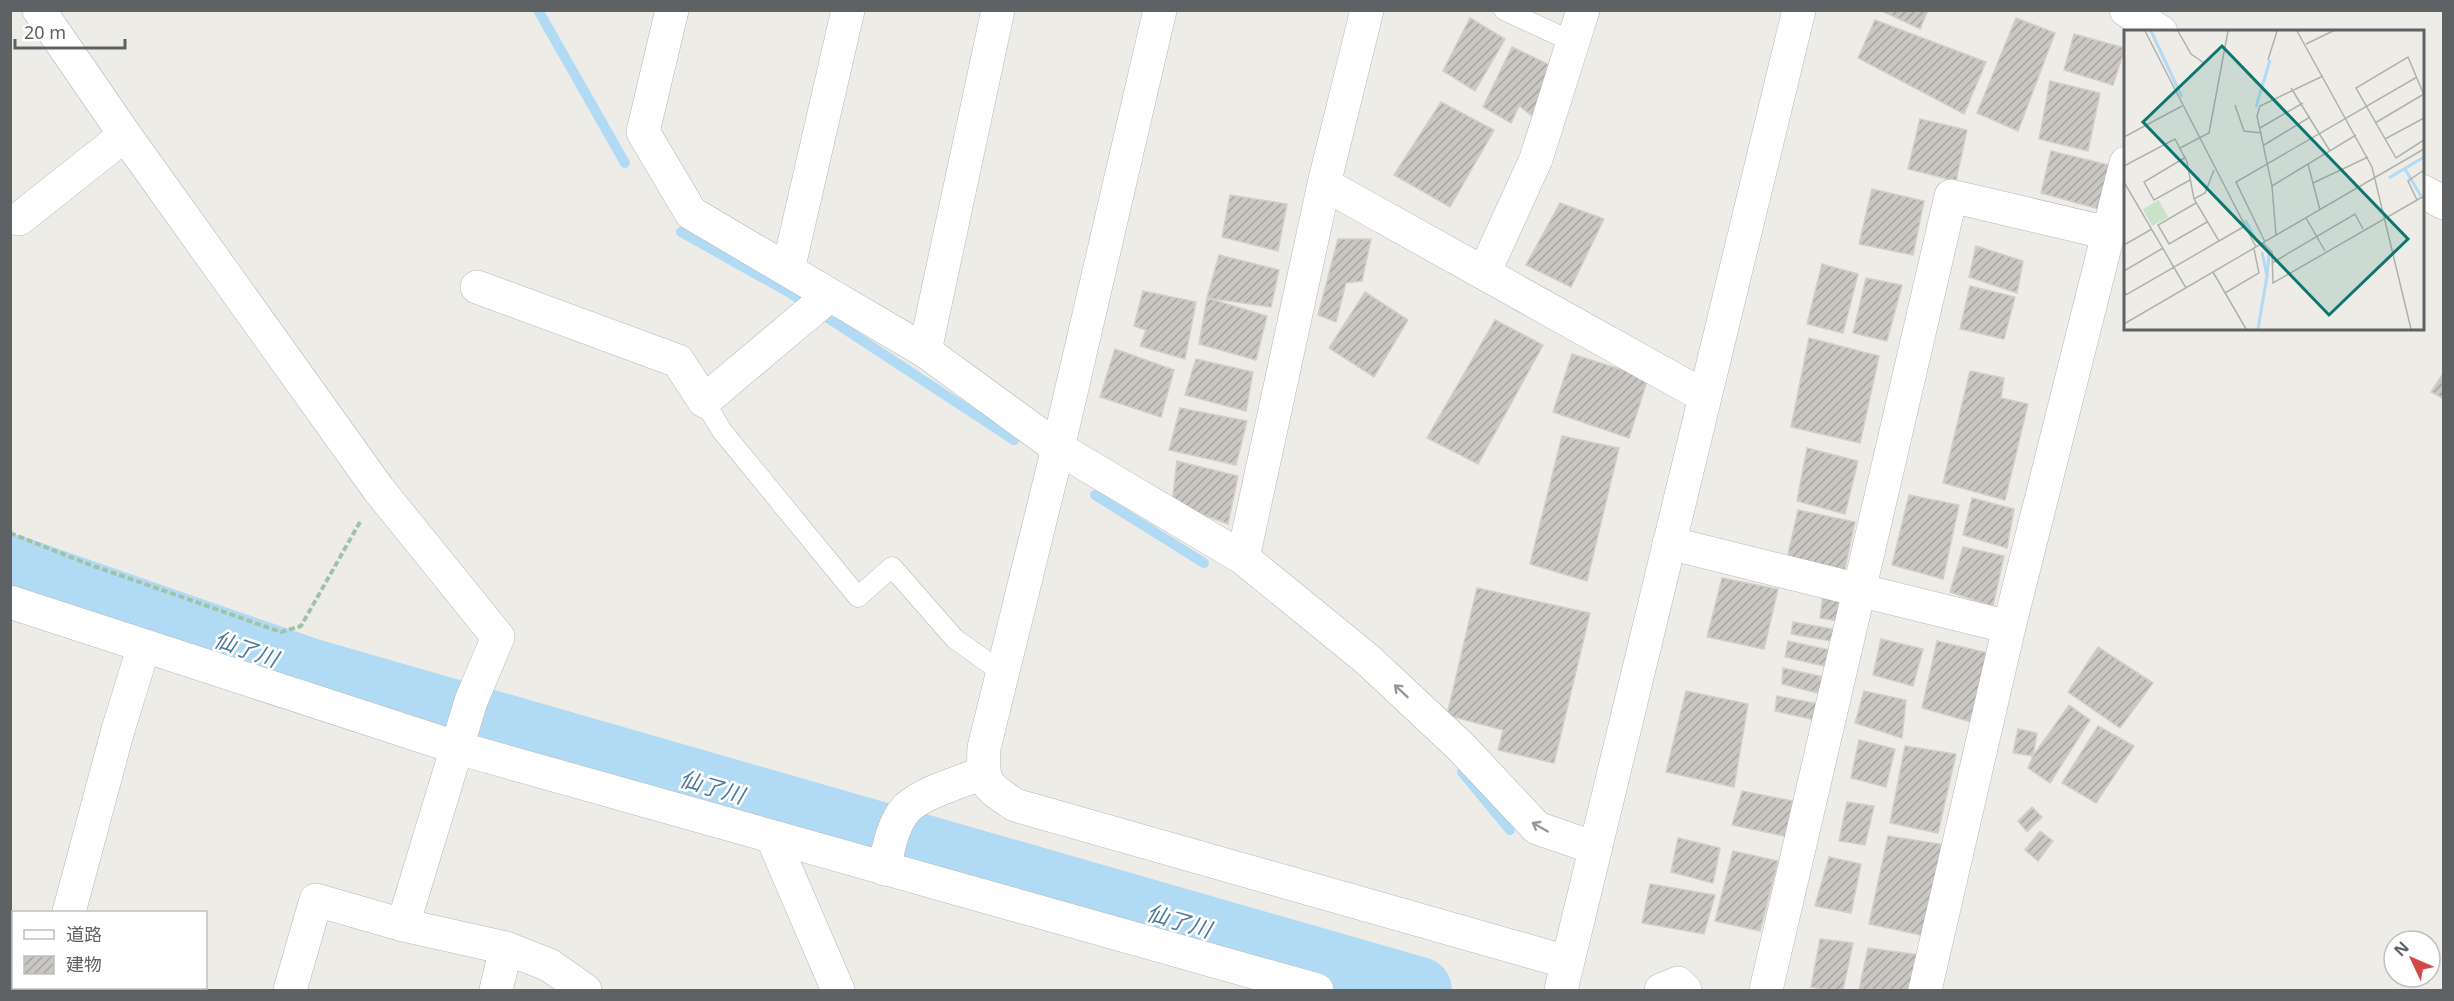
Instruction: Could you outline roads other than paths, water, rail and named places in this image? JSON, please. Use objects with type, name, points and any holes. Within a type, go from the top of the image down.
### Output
[{"type":"street","points":[[39,10],[125,135],[379,490],[498,637],[464,726],[404,925]]},
{"type":"street","points":[[672,10],[643,132],[691,213],[828,296],[925,351],[1058,448],[1243,558],[1367,659],[1461,747],[1538,828],[1594,848]]},
{"type":"street","points":[[788,270],[848,10]]},
{"type":"street","points":[[925,351],[999,10]]},
{"type":"street","points":[[1160,10],[1058,448],[984,748],[983,773],[994,791],[1015,805],[1567,982],[1594,848],[1799,10]]},
{"type":"street","points":[[1243,558],[1323,184],[1367,10]]},
{"type":"street","points":[[1484,273],[1536,159],[1583,10]]},
{"type":"street","points":[[2126,10],[2161,26]]},
{"type":"street","points":[[19,219],[125,135]]},
{"type":"street","points":[[1925,990],[2009,627],[2124,171]]},
{"type":"street","points":[[1323,184],[1704,396]]},
{"type":"street","points":[[2424,192],[2444,203]]},
{"type":"street","points":[[1766,990],[1951,196],[2108,233]]},
{"type":"street","points":[[477,287],[678,361],[704,401],[828,296]]},
{"type":"street","points":[[1669,543],[2009,627]]},
{"type":"street","points":[[10,602],[144,646],[464,726],[772,837],[885,864],[1317,990]]},
{"type":"street","points":[[69,911],[118,730],[144,646]]},
{"type":"street","points":[[885,864],[897,825],[906,809],[920,799],[983,773]]},
{"type":"street","points":[[772,837],[838,990]]},
{"type":"street","points":[[290,990],[316,900],[404,925],[506,948],[549,965],[585,990]]},
{"type":"street","points":[[496,990],[506,948]]},
{"type":"street","points":[[1661,990],[1677,983],[1685,990]]},
{"type":"lane","points":[[1504,10],[1573,42]]},
{"type":"lane","points":[[704,401],[722,431],[858,597],[892,567],[955,639],[1003,673]]},
{"type":"waterway","points":[[538,10],[625,163]]},
{"type":"waterway","points":[[681,232],[790,293],[1014,440]]},
{"type":"waterway","points":[[1095,495],[1204,563]]},
{"type":"waterway","name":"仙了川","points":[[10,567],[309,671],[1419,990]]},
{"type":"waterway","points":[[1462,772],[1510,830]]}]
